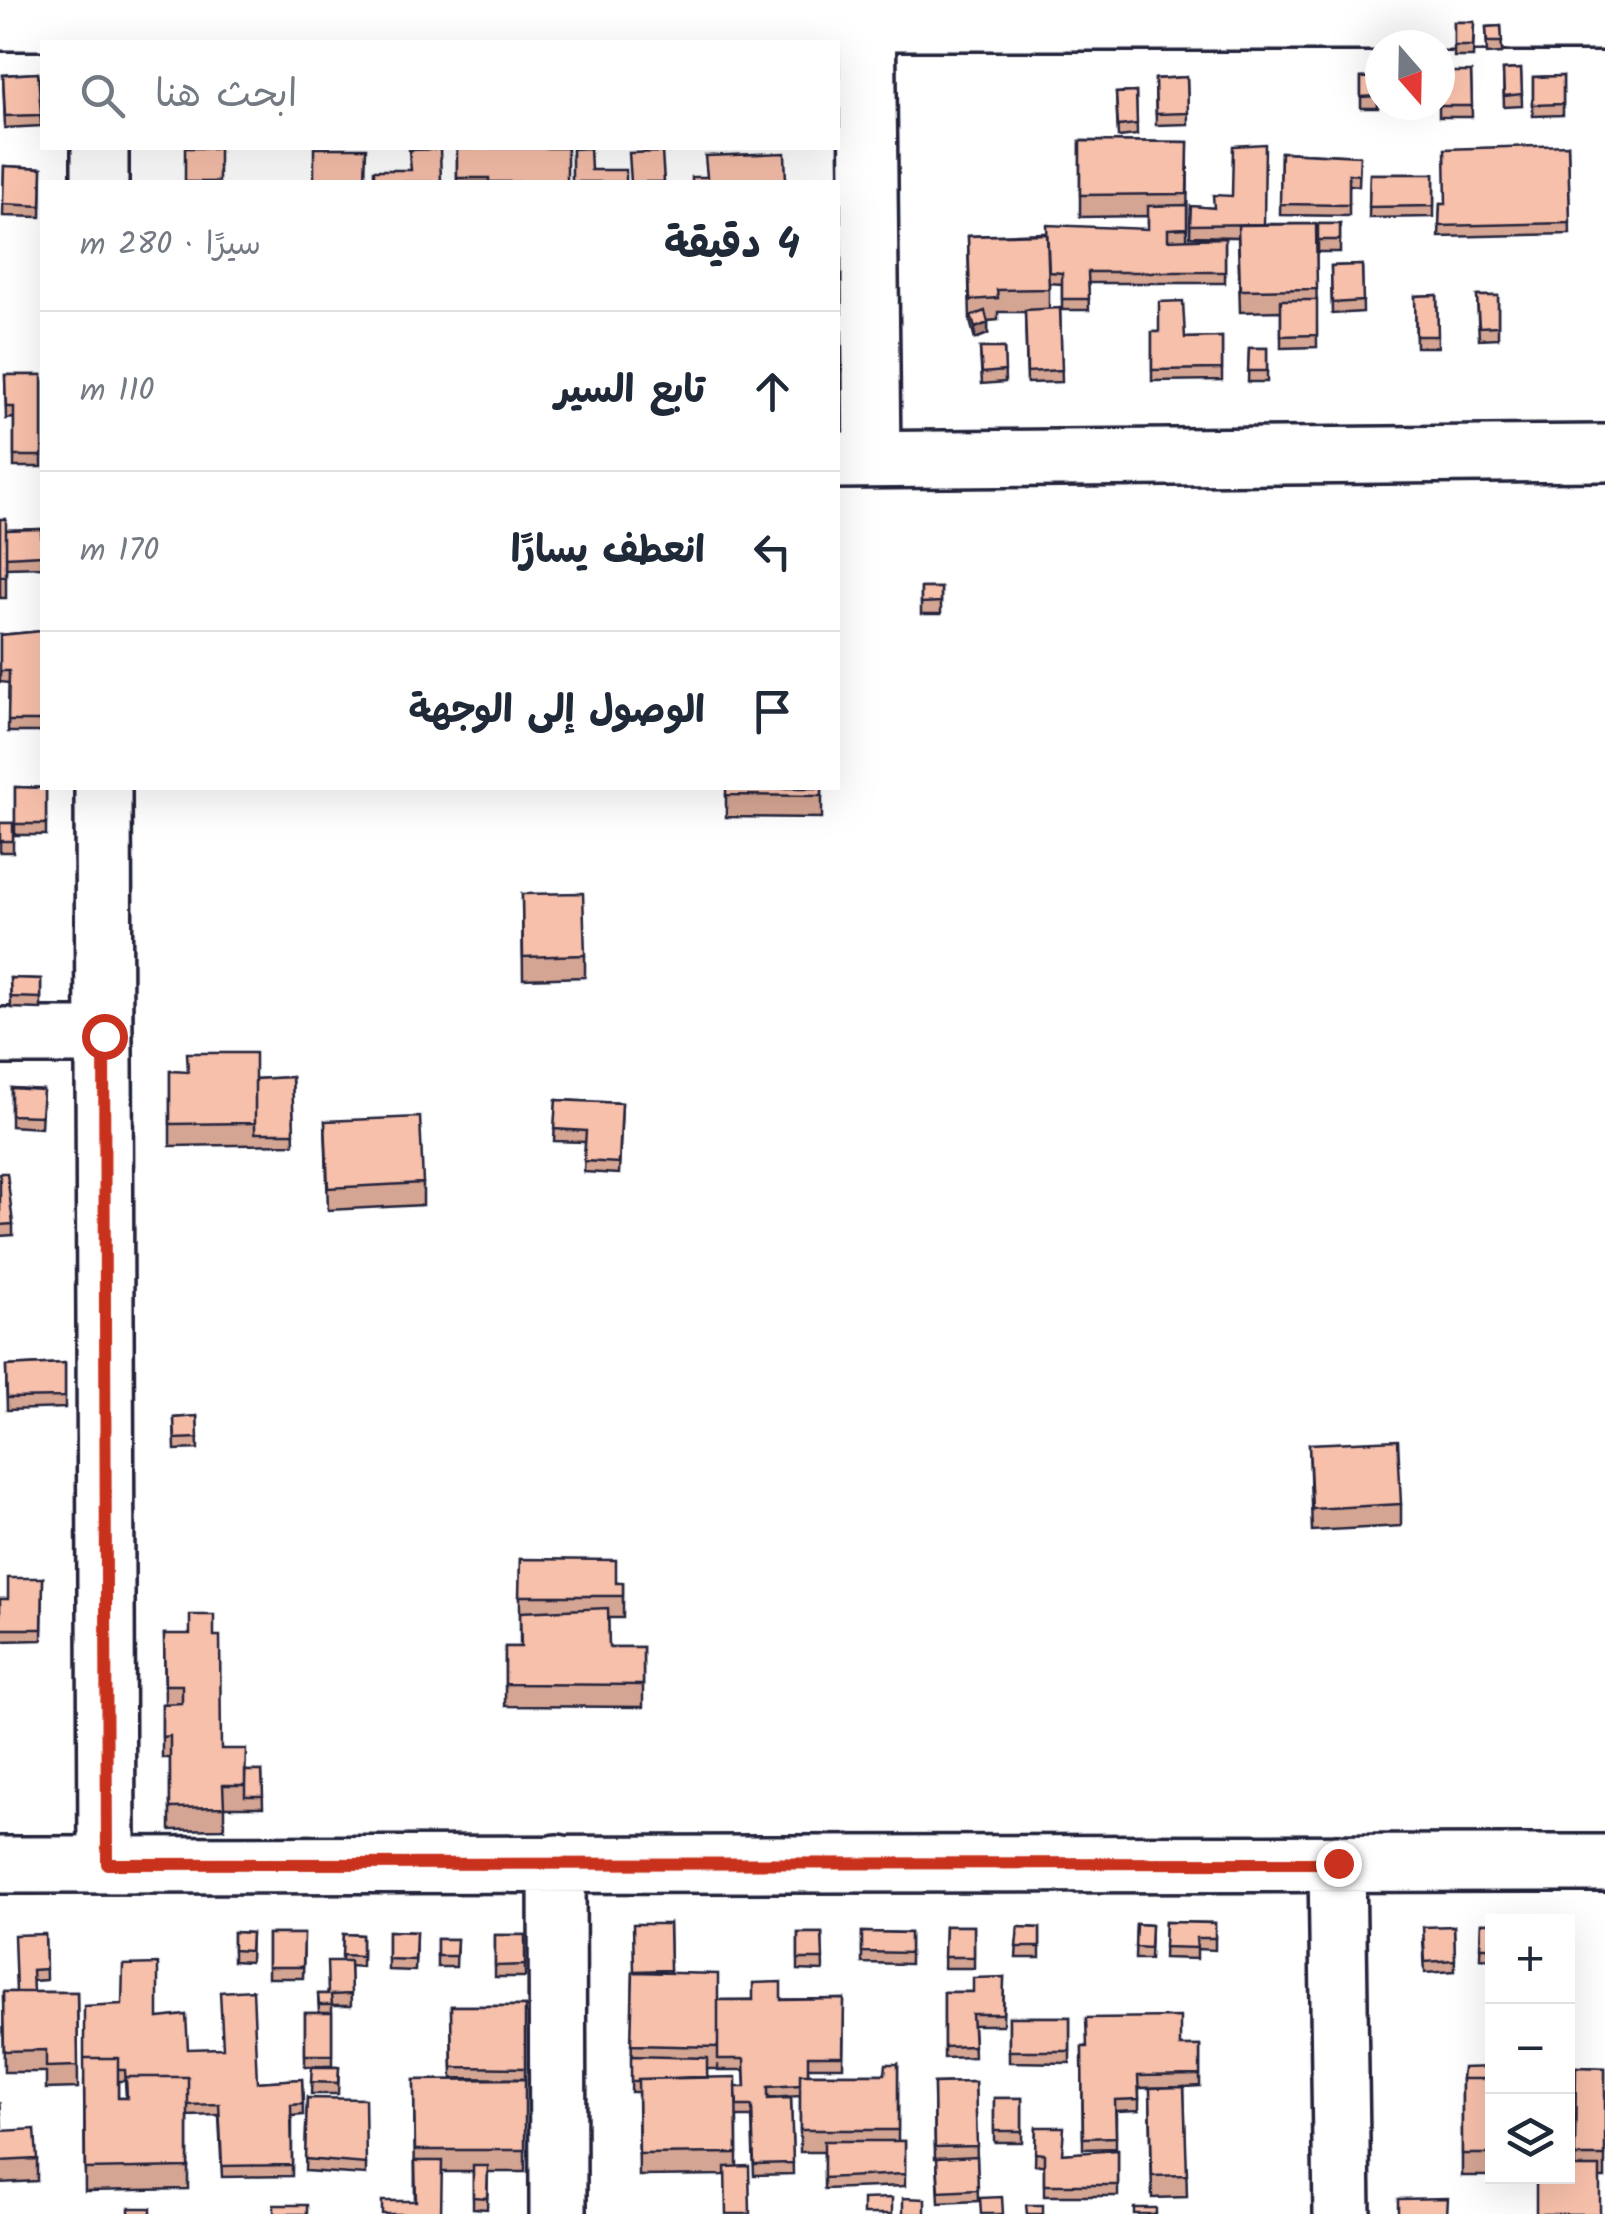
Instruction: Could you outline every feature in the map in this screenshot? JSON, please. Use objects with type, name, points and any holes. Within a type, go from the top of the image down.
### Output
[{"type":"street","points":[[867,11],[855,460],[1605,453]]},
{"type":"street","points":[[0,22],[867,11],[1605,22]]},
{"type":"street","points":[[100,150],[100,180]]},
{"type":"street","points":[[102,790],[107,1864]]},
{"type":"street","points":[[0,1036],[104,1036]]},
{"type":"street","points":[[0,1864],[1605,1862]]},
{"type":"street","points":[[1338,1863],[1342,2214]]},
{"type":"street","points":[[557,1864],[558,2214]]},
{"type":"building","points":[[1454,22],[1474,22],[1473,46],[1455,46]]},
{"type":"building","points":[[1501,26],[1502,42],[1487,42],[1486,27]]},
{"type":"building","points":[[1521,69],[1522,94],[1504,96],[1503,70]]},
{"type":"building","points":[[1455,72],[1471,72],[1472,106],[1455,106]]},
{"type":"building","points":[[38,73],[40,115],[5,116],[3,75]]},
{"type":"building","points":[[1563,76],[1563,104],[1533,105],[1533,77]]},
{"type":"building","points":[[1187,77],[1188,113],[1156,114],[1155,79]]},
{"type":"building","points":[[1361,78],[1365,78],[1365,97],[1361,97]]},
{"type":"building","points":[[1136,92],[1137,124],[1118,126],[1116,93]]},
{"type":"building","points":[[1080,141],[1188,142],[1187,194],[1080,195]]},
{"type":"building","points":[[1265,144],[1264,224],[1190,225],[1191,206],[1214,208],[1213,195],[1232,196],[1233,146]]},
{"type":"building","points":[[1568,145],[1570,223],[1439,226],[1440,204],[1446,204],[1445,149]]},
{"type":"building","points":[[185,150],[219,150],[219,180],[185,180]]},
{"type":"building","points":[[314,150],[366,150],[365,180],[314,180]]},
{"type":"building","points":[[409,150],[440,150],[441,180],[374,180],[374,170],[411,170]]},
{"type":"building","points":[[457,150],[567,150],[567,180],[457,178]]},
{"type":"building","points":[[572,150],[590,150],[591,170],[626,170],[626,180],[572,180]]},
{"type":"building","points":[[662,152],[664,180],[631,180],[629,153]]},
{"type":"building","points":[[1281,152],[1360,156],[1359,175],[1349,174],[1349,205],[1280,204]]},
{"type":"building","points":[[785,153],[786,180],[692,180],[707,177],[705,156]]},
{"type":"building","points":[[4,166],[42,168],[40,206],[3,204]]},
{"type":"building","points":[[1370,174],[1434,174],[1434,206],[1369,207]]},
{"type":"building","points":[[1187,205],[1187,228],[1168,229],[1168,240],[1225,238],[1225,272],[1088,272],[1089,299],[1062,299],[1062,273],[1049,272],[1047,225],[1148,229],[1148,206]]},
{"type":"building","points":[[1316,224],[1317,289],[1240,290],[1238,225]]},
{"type":"building","points":[[1318,224],[1340,224],[1340,240],[1318,240]]},
{"type":"building","points":[[1047,234],[1049,289],[997,290],[998,298],[970,300],[968,236]]},
{"type":"building","points":[[1362,265],[1363,301],[1332,303],[1331,266]]},
{"type":"building","points":[[1437,295],[1438,336],[1416,336],[1415,296]]},
{"type":"building","points":[[1477,296],[1498,296],[1498,326],[1479,327]]},
{"type":"building","points":[[1281,300],[1317,300],[1317,335],[1281,336]]},
{"type":"building","points":[[1183,301],[1185,338],[1222,337],[1222,369],[1152,370],[1152,332],[1159,332],[1159,302]]},
{"type":"building","points":[[1060,308],[1062,370],[1027,372],[1025,310]]},
{"type":"building","points":[[985,311],[988,323],[975,328],[971,316]]},
{"type":"building","points":[[980,348],[1004,348],[1005,371],[982,373]]},
{"type":"building","points":[[1249,348],[1267,348],[1267,371],[1248,371]]},
{"type":"building","points":[[5,375],[40,375],[40,456],[14,456],[14,407],[6,407]]},
{"type":"building","points":[[0,519],[6,519],[6,576],[0,576]]},
{"type":"building","points":[[40,529],[40,555],[6,557],[6,530]]},
{"type":"building","points":[[921,588],[941,588],[941,602],[921,603]]},
{"type":"building","points":[[40,631],[40,721],[8,721],[9,671],[0,671],[0,635]]},
{"type":"building","points":[[15,787],[46,790],[46,824],[15,824]]},
{"type":"building","points":[[726,790],[822,790],[822,796],[726,795]]},
{"type":"building","points":[[0,823],[13,823],[13,841],[0,841]]},
{"type":"building","points":[[583,893],[585,955],[523,957],[522,894]]},
{"type":"building","points":[[10,978],[41,979],[41,998],[11,997]]},
{"type":"building","points":[[187,1053],[255,1053],[255,1123],[170,1124],[170,1071],[188,1072]]},
{"type":"building","points":[[292,1077],[294,1133],[255,1133],[255,1079]]},
{"type":"building","points":[[11,1088],[43,1090],[41,1116],[11,1115]]},
{"type":"building","points":[[556,1100],[622,1103],[619,1163],[584,1161],[586,1131],[554,1129]]},
{"type":"building","points":[[420,1117],[423,1183],[328,1188],[325,1121]]},
{"type":"building","points":[[0,1173],[7,1173],[13,1224],[0,1225]]},
{"type":"building","points":[[65,1363],[65,1397],[7,1398],[6,1366]]},
{"type":"building","points":[[197,1416],[198,1438],[175,1439],[174,1418]]},
{"type":"building","points":[[1398,1440],[1401,1504],[1312,1509],[1309,1444]]},
{"type":"building","points":[[520,1559],[616,1560],[616,1583],[623,1583],[623,1596],[519,1596]]},
{"type":"building","points":[[8,1578],[43,1578],[42,1629],[0,1629],[0,1599],[8,1599]]},
{"type":"building","points":[[608,1608],[609,1647],[643,1647],[643,1685],[505,1684],[505,1647],[521,1647],[520,1612]]},
{"type":"building","points":[[190,1615],[214,1615],[214,1636],[220,1636],[221,1749],[246,1749],[245,1785],[223,1785],[224,1807],[170,1808],[170,1736],[162,1737],[162,1704],[182,1703],[182,1685],[165,1685],[164,1634],[190,1634]]},
{"type":"building","points":[[245,1771],[262,1771],[263,1796],[245,1796]]},
{"type":"building","points":[[1165,1922],[1215,1923],[1215,1938],[1196,1938],[1197,1948],[1164,1947]]},
{"type":"building","points":[[1481,1923],[1485,1923],[1485,1947],[1480,1947]]},
{"type":"building","points":[[633,1924],[669,1924],[670,1970],[634,1971]]},
{"type":"building","points":[[1136,1924],[1151,1925],[1150,1948],[1135,1947]]},
{"type":"building","points":[[945,1926],[974,1926],[974,1957],[944,1957]]},
{"type":"building","points":[[1454,1926],[1455,1960],[1425,1962],[1423,1927]]},
{"type":"building","points":[[1018,1927],[1040,1928],[1040,1947],[1016,1947]]},
{"type":"building","points":[[388,1931],[416,1932],[415,1960],[388,1959]]},
{"type":"building","points":[[233,1932],[251,1933],[250,1951],[233,1950]]},
{"type":"building","points":[[862,1932],[910,1933],[910,1953],[862,1952]]},
{"type":"building","points":[[798,1933],[822,1933],[823,1959],[798,1959]]},
{"type":"building","points":[[45,1934],[46,1969],[32,1970],[33,1992],[16,1992],[14,1935]]},
{"type":"building","points":[[268,1934],[304,1934],[303,1967],[268,1967]]},
{"type":"building","points":[[343,1934],[362,1935],[362,1956],[342,1955]]},
{"type":"building","points":[[495,1935],[525,1935],[525,1965],[495,1966]]},
{"type":"building","points":[[437,1939],[457,1939],[456,1956],[437,1956]]},
{"type":"building","points":[[327,1961],[350,1961],[351,1994],[331,1995],[332,2005],[319,2005],[318,1994],[328,1994]]},
{"type":"building","points":[[158,1964],[158,2018],[186,2015],[188,2049],[223,2048],[220,1992],[253,1990],[257,2082],[302,2079],[303,2104],[291,2105],[292,2165],[222,2166],[219,2104],[188,2105],[188,2077],[126,2077],[126,2088],[125,2070],[118,2070],[118,2058],[84,2058],[84,2006],[122,2004],[123,1965]]},
{"type":"building","points":[[633,1972],[718,1974],[718,2047],[631,2045]]},
{"type":"building","points":[[1004,1977],[1003,2014],[972,2014],[974,2046],[944,2047],[944,1992],[973,1992],[973,1978]]},
{"type":"building","points":[[781,1982],[781,2000],[844,1999],[843,2056],[808,2056],[808,2074],[800,2074],[800,2085],[768,2087],[768,2099],[791,2098],[793,2163],[754,2164],[752,2106],[737,2106],[736,2087],[745,2087],[744,2059],[718,2059],[718,2000],[753,2000],[753,1983]]},
{"type":"building","points":[[3,1992],[77,1992],[78,2066],[46,2067],[46,2050],[4,2051]]},
{"type":"building","points":[[451,2006],[525,2006],[525,2068],[452,2067]]},
{"type":"building","points":[[305,2013],[332,2013],[332,2055],[305,2055]]},
{"type":"building","points":[[1009,2017],[1070,2017],[1070,2051],[1009,2051]]},
{"type":"building","points":[[1180,2017],[1180,2046],[1200,2046],[1200,2075],[1138,2076],[1139,2099],[1115,2100],[1116,2137],[1083,2138],[1082,2047],[1087,2047],[1086,2018]]},
{"type":"building","points":[[631,2056],[707,2058],[707,2077],[631,2081]]},
{"type":"building","points":[[84,2058],[118,2058],[118,2098],[127,2098],[126,2077],[188,2077],[188,2167],[85,2169]]},
{"type":"building","points":[[886,2064],[898,2064],[898,2130],[800,2130],[800,2074],[885,2074]]},
{"type":"building","points":[[312,2067],[339,2067],[338,2083],[311,2082]]},
{"type":"building","points":[[1485,2067],[1485,2079],[1462,2079],[1463,2068]]},
{"type":"building","points":[[1576,2067],[1605,2068],[1605,2156],[1575,2156]]},
{"type":"building","points":[[736,2077],[737,2153],[639,2154],[638,2079]]},
{"type":"building","points":[[525,2079],[525,2150],[415,2150],[414,2080]]},
{"type":"building","points":[[1462,2079],[1485,2079],[1485,2154],[1462,2154]]},
{"type":"building","points":[[975,2082],[977,2146],[935,2147],[934,2083]]},
{"type":"building","points":[[1184,2087],[1187,2175],[1152,2176],[1150,2088]]},
{"type":"building","points":[[307,2098],[365,2099],[366,2164],[305,2159]]},
{"type":"building","points":[[994,2098],[1022,2098],[1022,2131],[994,2131]]},
{"type":"building","points":[[0,2102],[2,2131],[35,2129],[37,2159],[0,2161]]},
{"type":"building","points":[[1036,2127],[1064,2127],[1062,2154],[1118,2150],[1118,2185],[1044,2185],[1044,2154],[1035,2153]]},
{"type":"building","points":[[824,2141],[905,2141],[905,2174],[824,2178]]},
{"type":"building","points":[[977,2156],[978,2190],[939,2192],[937,2158]]},
{"type":"building","points":[[415,2161],[442,2161],[441,2214],[382,2214],[382,2201],[416,2201]]},
{"type":"building","points":[[473,2166],[488,2166],[487,2198],[473,2197]]},
{"type":"building","points":[[749,2166],[750,2214],[726,2214],[725,2167]]},
{"type":"building","points":[[1575,2167],[1600,2167],[1600,2214],[1536,2214],[1536,2184],[1575,2184]]},
{"type":"building","points":[[1002,2197],[1003,2214],[981,2214],[980,2198]]},
{"type":"building","points":[[892,2198],[892,2214],[863,2214],[863,2199]]},
{"type":"building","points":[[903,2198],[925,2199],[925,2214],[903,2214]]},
{"type":"building","points":[[1448,2198],[1447,2214],[1398,2214],[1398,2199]]},
{"type":"building","points":[[274,2205],[307,2205],[307,2214],[274,2214]]},
{"type":"building","points":[[1026,2205],[1043,2205],[1043,2214],[1027,2214]]},
{"type":"building","points":[[129,2208],[151,2208],[151,2214],[129,2214]]},
{"type":"building","points":[[1134,2208],[1156,2208],[1156,2214],[1134,2214]]},
{"type":"route","points":[[104,1036],[107,1864],[1338,1863]]}]
